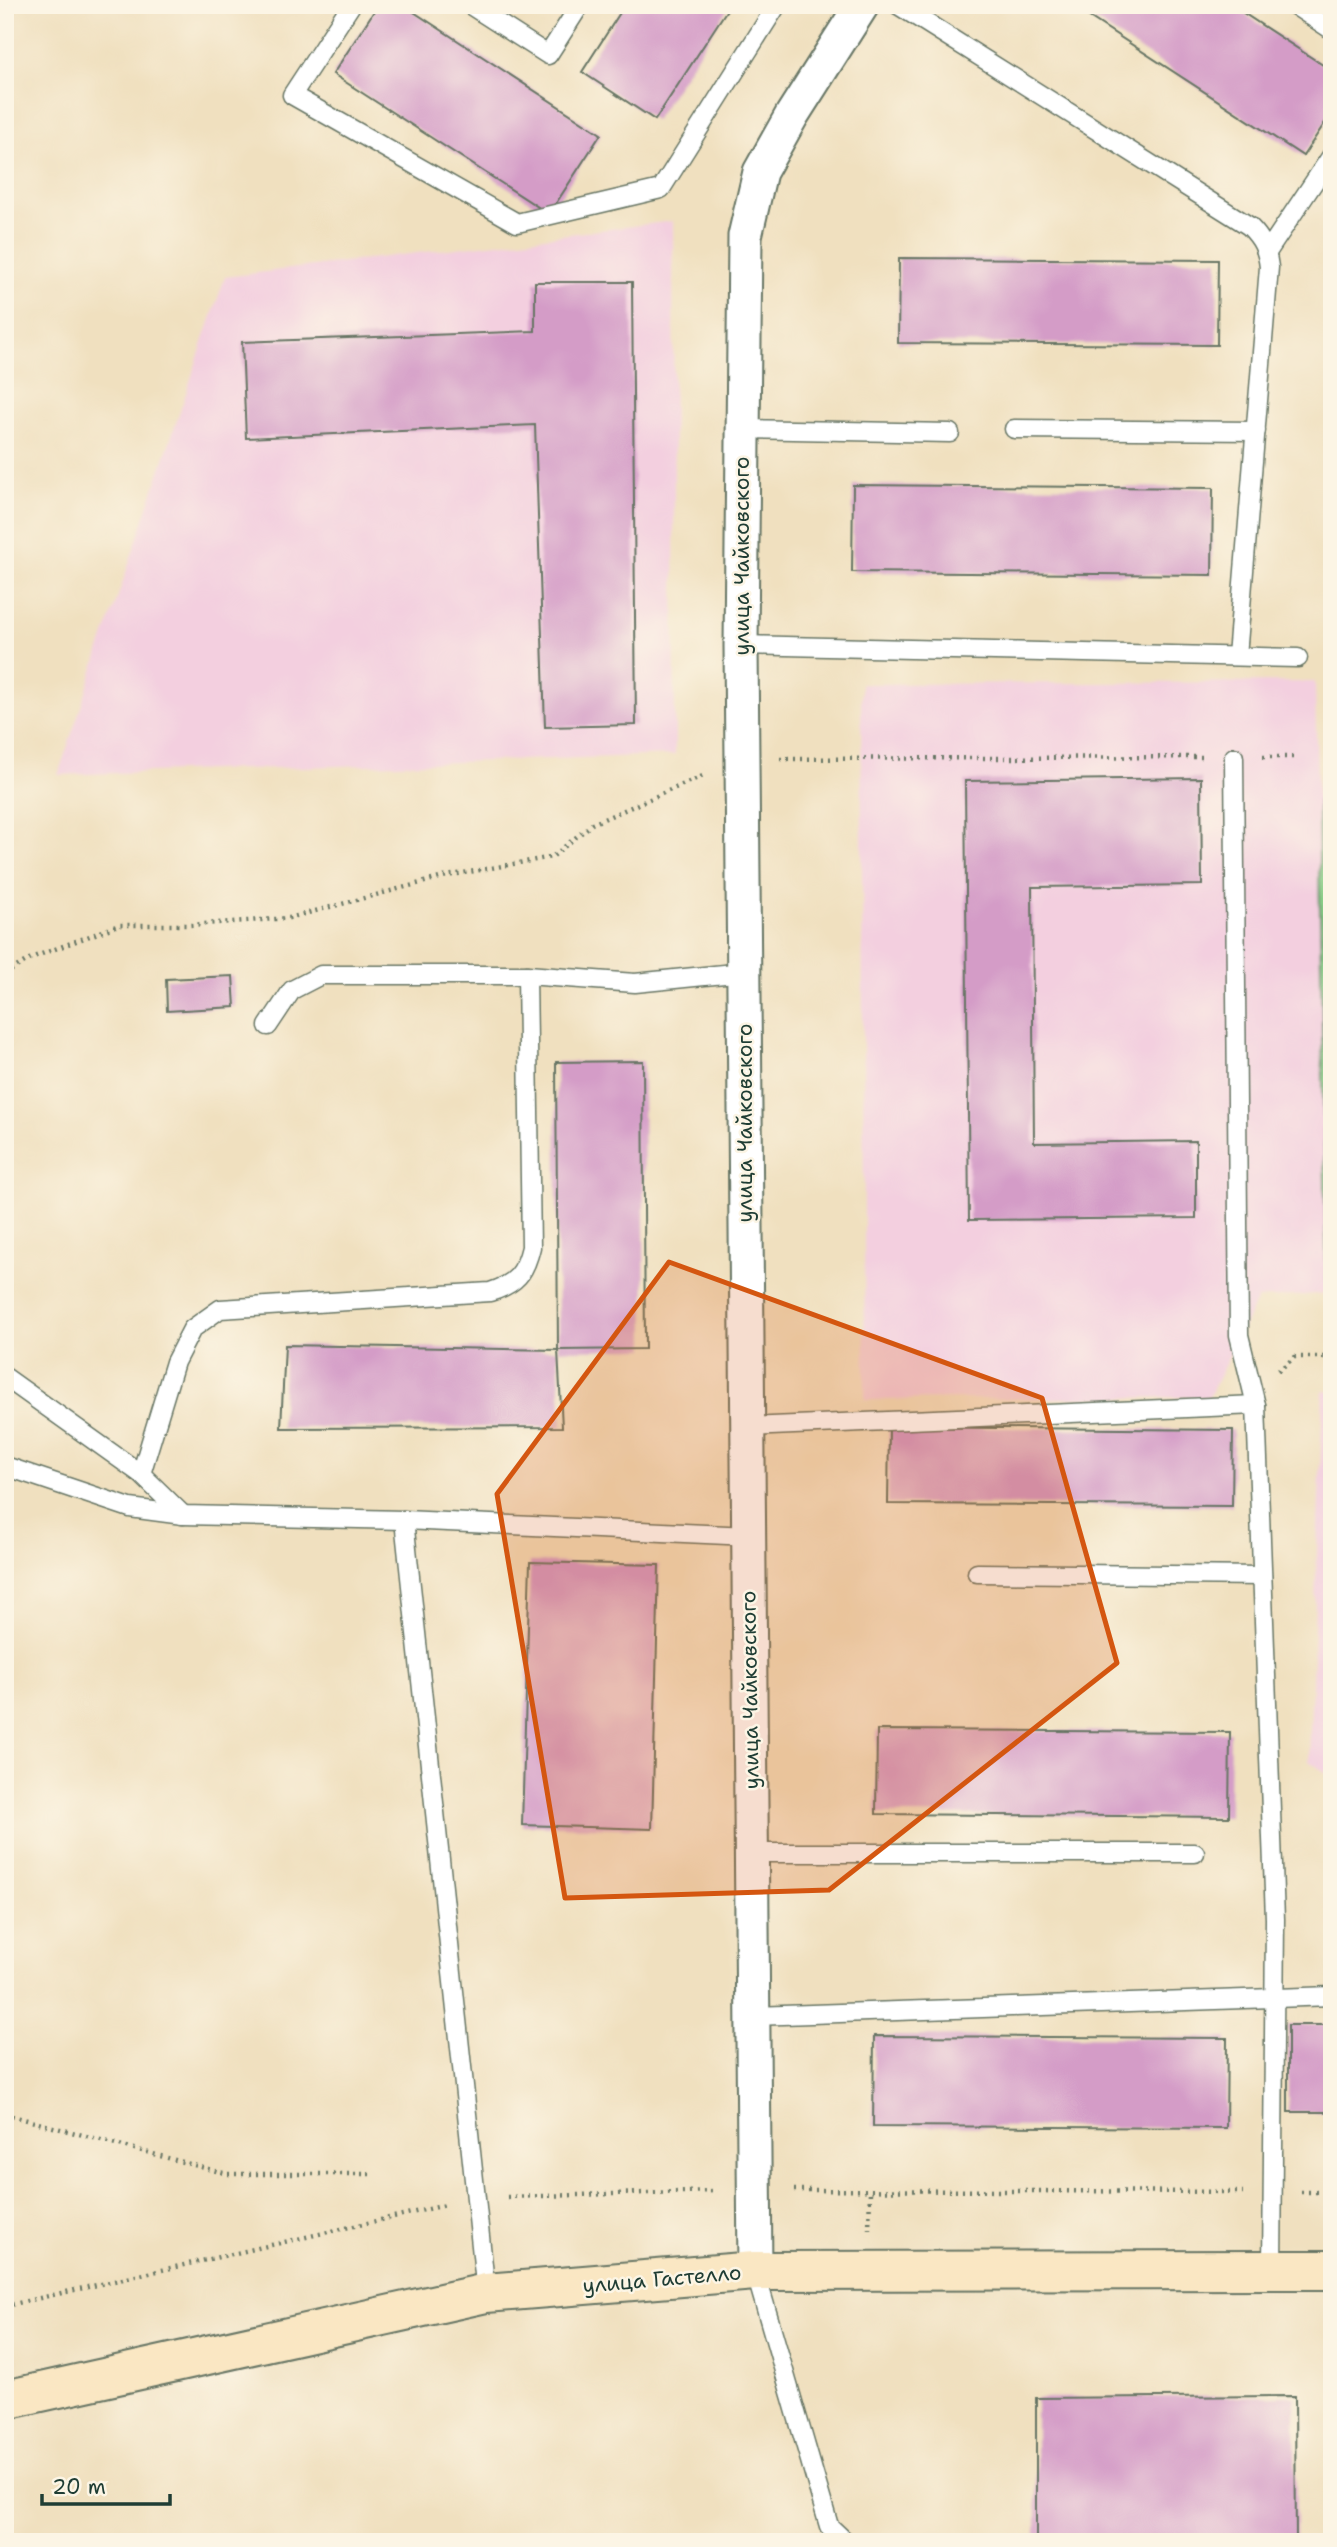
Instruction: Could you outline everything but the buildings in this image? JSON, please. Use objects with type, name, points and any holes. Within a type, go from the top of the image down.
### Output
[{"type":"street","name":"улица Чайковского","points":[[755,2271],[741,645],[745,236],[761,172],[792,115],[862,5]]},
{"type":"street","name":"улица Гастелло","points":[[5,2400],[486,2293],[755,2271],[1332,2270]]},
{"type":"lane","points":[[351,5],[292,95],[517,223],[661,189],[777,5]]},
{"type":"lane","points":[[470,5],[548,55],[580,5]]},
{"type":"lane","points":[[898,5],[1249,226],[1261,237],[1268,251],[1269,267],[1237,656]]},
{"type":"lane","points":[[1294,5],[1332,30]]},
{"type":"lane","points":[[1268,251],[1332,155]]},
{"type":"lane","points":[[743,429],[950,433]]},
{"type":"lane","points":[[1014,429],[1256,430]]},
{"type":"lane","points":[[741,645],[1298,657]]},
{"type":"lane","points":[[1234,757],[1239,1335],[1256,1405],[1274,1905],[1272,2270]]},
{"type":"lane","points":[[268,1026],[292,989],[321,975],[527,975],[635,983],[744,972]]},
{"type":"lane","points":[[141,1474],[175,1362],[192,1329],[220,1309],[489,1292],[511,1285],[526,1269],[531,1247],[527,975]]},
{"type":"lane","points":[[5,1377],[141,1474],[183,1515]]},
{"type":"lane","points":[[747,1427],[1256,1405]]},
{"type":"lane","points":[[5,1466],[130,1508],[183,1515],[404,1520],[749,1536]]},
{"type":"lane","points":[[404,1520],[486,2293]]},
{"type":"lane","points":[[976,1573],[1262,1576]]},
{"type":"lane","points":[[751,1853],[1195,1853]]},
{"type":"lane","points":[[753,2016],[1332,1996]]},
{"type":"lane","points":[[755,2271],[829,2526],[846,2542]]},
{"type":"path","points":[[5,974],[31,958],[120,925],[190,925],[289,918],[447,876],[552,856],[592,824],[742,759],[1297,757]]},
{"type":"path","points":[[1256,1405],[1274,1375],[1295,1357],[1332,1357]]},
{"type":"path","points":[[5,2114],[227,2174],[375,2174]]},
{"type":"path","points":[[5,2306],[476,2198],[754,2190],[1332,2192]]},
{"type":"highlighted area","points":[[669,1262],[1042,1398],[1117,1663],[829,1890],[565,1898],[497,1494]]},
{"type":"shaded area","points":[[673,221],[675,755],[58,775],[225,277]]},
{"type":"shaded area","points":[[1315,682],[1327,1293],[1257,1299],[1209,1397],[865,1400],[861,684]]},
{"type":"shaded area","points":[[1323,1391],[1332,1391],[1332,1777],[1309,1761]]},
{"type":"green space","points":[[1318,801],[1332,801],[1332,1293],[1327,1293]]}]
